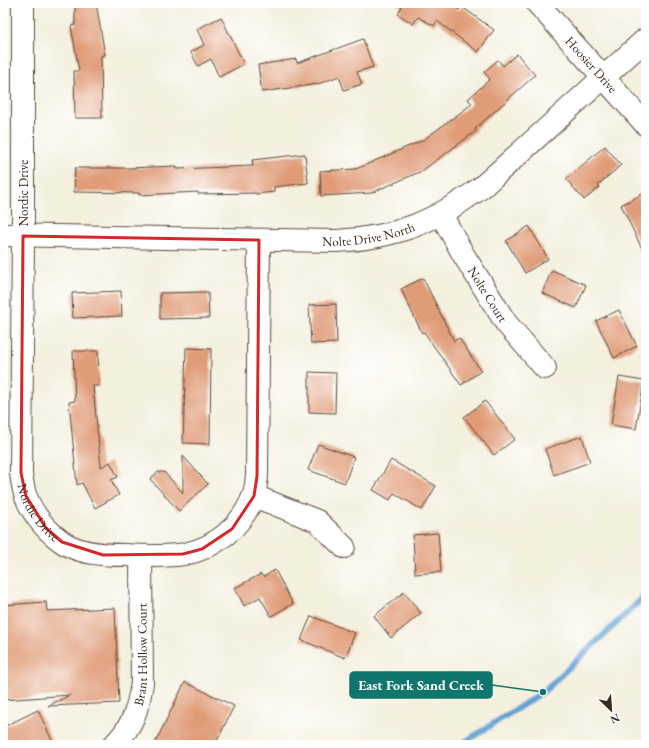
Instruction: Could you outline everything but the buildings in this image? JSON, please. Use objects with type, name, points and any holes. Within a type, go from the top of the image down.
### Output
[{"type":"street","name":"Nordic Drive","points":[[23,3],[13,235],[21,473],[26,496],[35,514],[46,528],[62,542],[82,550],[103,554],[141,556],[183,554],[202,549],[219,540],[232,529],[244,514],[254,496],[257,476],[259,240]]},
{"type":"street","name":"Hoosier Drive","points":[[537,3],[646,125]]},
{"type":"street","name":"Nolte Drive North","points":[[13,235],[259,240],[361,240],[388,235],[412,227],[441,214],[482,187],[646,39]]},
{"type":"street","name":"Nolte Court","points":[[441,214],[463,254],[506,323],[545,368]]},
{"type":"street","points":[[254,496],[317,521],[344,547]]},
{"type":"street","name":"Brant Hollow Court","points":[[114,745],[122,737],[133,720],[139,702],[142,683],[141,556]]},
{"type":"highlighted area","points":[[23,236],[259,240],[257,476],[254,496],[232,529],[202,549],[183,554],[103,555],[62,542],[46,528],[26,496],[21,473]]},
{"type":"waterway","points":[[460,745],[543,692],[646,595]]},
{"type":"place","name":"East Fork Sand Creek","points":[[543,692]]}]
